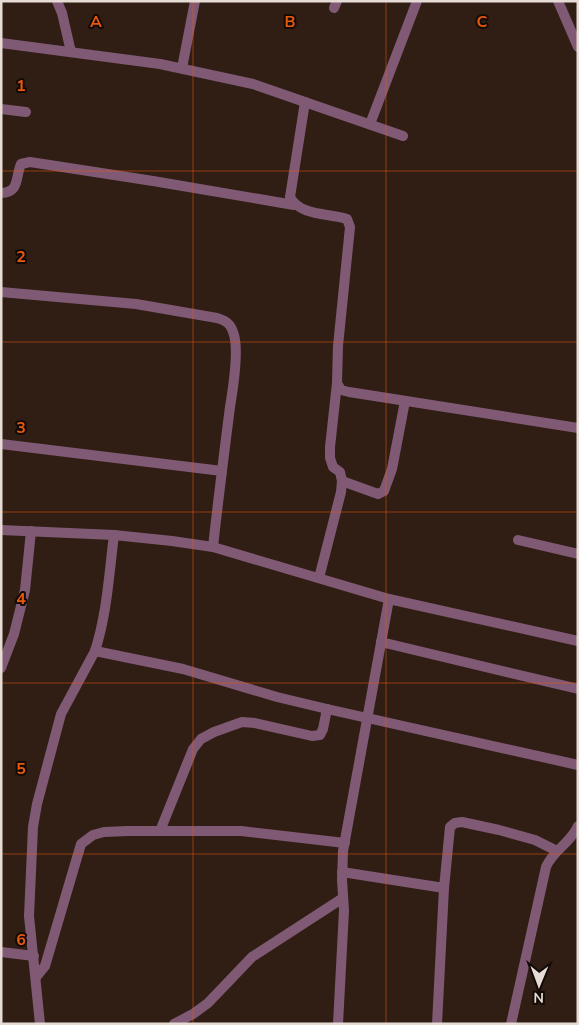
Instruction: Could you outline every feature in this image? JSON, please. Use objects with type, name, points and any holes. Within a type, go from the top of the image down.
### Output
[{"type":"street","points":[[57,1],[62,13],[71,52]]},
{"type":"street","points":[[182,68],[195,1]]},
{"type":"street","points":[[370,124],[417,1]]},
{"type":"street","points":[[558,1],[578,47]]},
{"type":"street","points":[[1,44],[160,64],[253,84],[404,136]]},
{"type":"street","points":[[294,205],[290,197],[290,188],[305,102]]},
{"type":"street","points":[[1,109],[26,112]]},
{"type":"street","points":[[1,192],[10,191],[14,188],[21,164],[30,162],[294,205],[302,209],[346,219],[350,227],[330,447],[330,458],[333,467],[340,472],[342,492],[319,578]]},
{"type":"street","points":[[1,292],[136,304],[217,318],[226,321],[231,326],[236,347],[233,387],[213,547]]},
{"type":"street","points":[[337,383],[341,390],[349,392],[578,428]]},
{"type":"street","points":[[342,481],[378,494],[384,491],[392,469],[405,401]]},
{"type":"street","points":[[1,444],[222,471]]},
{"type":"street","points":[[1,530],[114,535],[213,547],[389,599],[578,641]]},
{"type":"street","points":[[1,668],[14,634],[25,590],[31,531]]},
{"type":"street","points":[[40,1024],[29,916],[33,827],[37,804],[61,714],[95,651],[104,615],[114,535]]},
{"type":"street","points":[[518,540],[578,554]]},
{"type":"street","points":[[338,1024],[343,898],[342,872],[345,843],[389,599]]},
{"type":"street","points":[[381,642],[578,689]]},
{"type":"street","points":[[95,651],[183,669],[277,697],[327,709],[578,765]]},
{"type":"street","points":[[160,831],[193,749],[201,739],[242,722],[255,723],[312,736],[320,735],[327,709]]},
{"type":"street","points":[[437,1024],[444,888],[450,827],[455,823],[462,822],[523,836],[557,851]]},
{"type":"street","points":[[510,1024],[546,867],[550,857],[566,844],[578,826]]},
{"type":"street","points":[[36,977],[45,966],[81,844],[93,835],[104,832],[241,831],[345,843]]},
{"type":"street","points":[[342,872],[444,888]]},
{"type":"street","points":[[174,1024],[193,1014],[208,1002],[252,958],[343,898]]},
{"type":"street","points":[[1,952],[34,956]]}]
